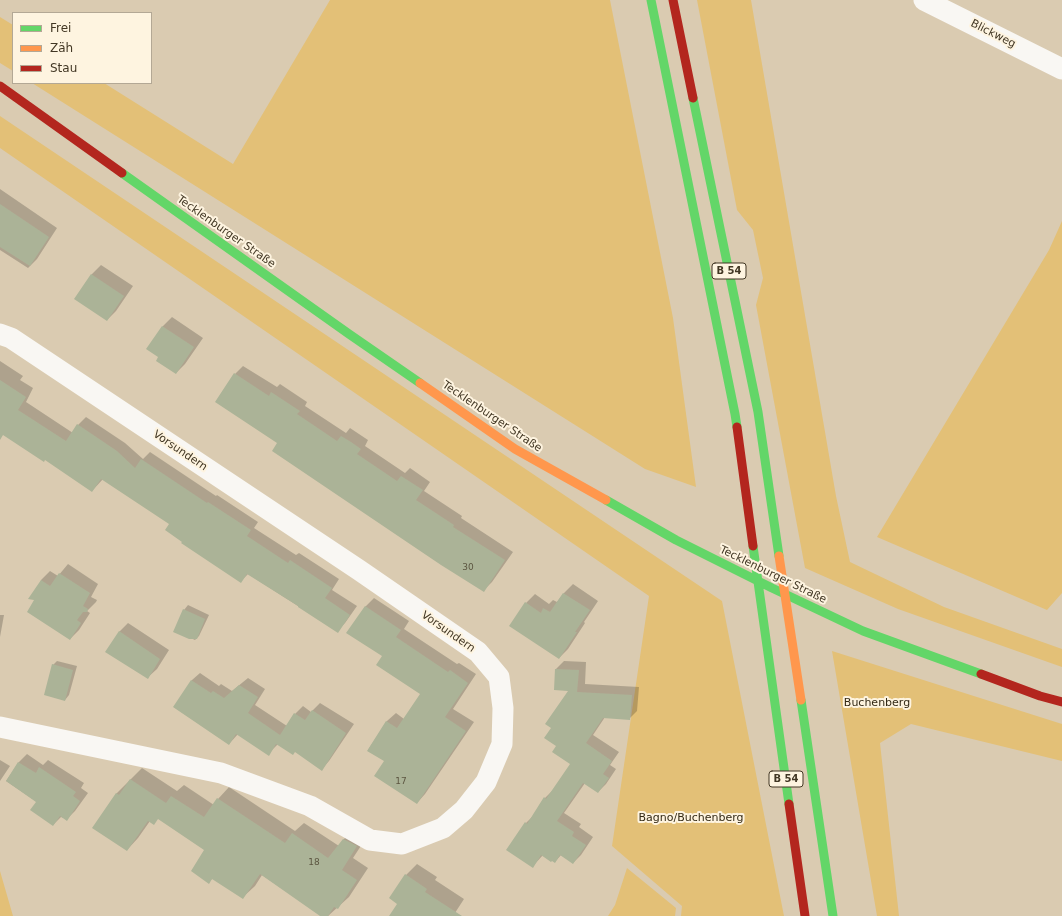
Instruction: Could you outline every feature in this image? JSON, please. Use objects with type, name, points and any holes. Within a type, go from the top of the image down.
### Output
[{"type":"main road","name":"B 54","points":[[651,0],[735,414],[805,916]]},
{"type":"main road","name":"B 54","points":[[673,0],[758,412],[832,916]]},
{"type":"main road","name":"Tecklenburger Straße","points":[[0,86],[349,334],[515,449],[676,540],[863,631],[1040,696],[1062,702]]},
{"type":"street","name":"Blickweg","points":[[924,0],[1062,69]]},
{"type":"street","name":"Vorsundern","points":[[0,334],[11,338],[478,652],[499,677],[503,708],[502,744],[486,782],[464,810],[443,828],[402,844],[370,840],[310,806],[221,773],[0,727]]},
{"type":"green space","points":[[330,0],[610,0],[673,318],[696,487],[645,469],[34,84],[106,84],[233,164]]},
{"type":"green space","points":[[697,0],[751,0],[836,496],[850,562],[944,607],[1062,649],[1062,667],[898,609],[805,568],[756,305],[763,278],[753,230],[737,210]]},
{"type":"green space","points":[[0,17],[12,24],[12,70],[0,63]]},
{"type":"green space","name":"Bagno/Buchenberg","points":[[0,116],[722,601],[784,916],[681,916],[682,906],[612,846],[649,596],[0,148]]},
{"type":"green space","points":[[1062,221],[1062,593],[1047,610],[877,537],[1049,250]]},
{"type":"green space","name":"Buchenberg","points":[[832,651],[1062,724],[1062,761],[911,724],[880,743],[899,916],[877,916]]},
{"type":"green space","points":[[627,868],[676,908],[675,916],[608,916],[615,905]]},
{"type":"green space","points":[[0,871],[13,916],[0,916]]},
{"type":"building","points":[[0,204],[49,237],[30,266],[0,247]]},
{"type":"building","points":[[91,274],[124,296],[107,321],[74,299]]},
{"type":"building","points":[[162,326],[194,347],[176,374],[156,361],[158,357],[146,349]]},
{"type":"building","points":[[234,373],[269,396],[271,392],[300,411],[297,414],[337,441],[341,436],[351,442],[361,449],[357,454],[397,481],[401,476],[423,490],[416,500],[454,525],[453,527],[505,560],[484,592],[441,565],[272,451],[277,443],[215,402]]},
{"type":"building","points":[[0,380],[26,397],[18,410],[66,441],[77,424],[117,451],[135,468],[141,459],[251,530],[247,536],[288,563],[290,560],[332,588],[325,598],[350,615],[338,633],[247,574],[241,583],[181,543],[182,542],[165,530],[169,524],[101,479],[92,492],[45,460],[44,462],[3,435],[0,440]]},
{"type":"building","points":[[59,573],[90,593],[83,606],[88,609],[87,612],[83,612],[77,620],[81,623],[70,640],[27,612],[34,600],[28,599],[41,580],[50,586]]},
{"type":"building","points":[[563,593],[590,610],[559,659],[509,626],[525,602],[541,613],[543,608],[550,612]]},
{"type":"building","points":[[365,606],[401,630],[396,637],[448,672],[450,670],[468,683],[445,717],[466,731],[417,804],[374,776],[384,761],[367,751],[386,721],[397,728],[420,694],[376,665],[382,656],[346,633]]},
{"type":"building","points":[[183,609],[205,619],[197,639],[189,639],[173,632]]},
{"type":"building","points":[[119,631],[160,659],[148,679],[105,652]]},
{"type":"building","points":[[52,664],[73,670],[65,701],[44,695]]},
{"type":"building","points":[[555,669],[579,670],[577,692],[632,695],[630,720],[603,718],[586,743],[612,761],[603,774],[609,778],[598,793],[583,783],[557,821],[574,832],[572,836],[586,845],[573,864],[560,855],[555,863],[541,855],[533,868],[506,850],[525,822],[527,824],[544,797],[546,799],[570,764],[552,752],[556,746],[544,738],[551,728],[545,724],[568,691],[554,690]]},
{"type":"building","points":[[191,680],[211,693],[213,691],[224,698],[239,685],[258,697],[248,713],[280,735],[294,713],[305,720],[312,710],[346,733],[322,771],[295,752],[293,755],[276,744],[269,756],[236,734],[229,745],[173,707]]},
{"type":"building","points":[[18,762],[36,773],[39,767],[76,792],[73,796],[80,801],[67,821],[60,816],[53,826],[30,810],[36,802],[6,781]]},
{"type":"building","points":[[130,779],[166,803],[171,796],[204,817],[217,798],[285,843],[292,833],[328,858],[343,839],[357,846],[342,870],[357,880],[338,909],[334,907],[328,916],[320,916],[260,874],[243,899],[212,879],[209,884],[191,871],[204,850],[158,819],[154,825],[148,821],[127,851],[92,828],[116,793],[119,795]]},
{"type":"building","points":[[405,874],[427,889],[425,892],[462,916],[389,916],[397,904],[389,898]]},
{"type":"traffic: fast","points":[[651,0],[737,427]]},
{"type":"traffic: fast","points":[[693,98],[758,412],[779,556]]},
{"type":"traffic: fast","points":[[122,173],[420,383]]},
{"type":"traffic: fast","points":[[606,500],[676,540],[863,631],[981,674]]},
{"type":"traffic: fast","points":[[753,546],[789,804]]},
{"type":"traffic: fast","points":[[801,700],[833,916]]},
{"type":"traffic: slow","points":[[420,383],[515,449],[606,500]]},
{"type":"traffic: slow","points":[[779,556],[801,700]]},
{"type":"traffic: jam","points":[[673,0],[693,98]]},
{"type":"traffic: jam","points":[[0,86],[122,173]]},
{"type":"traffic: jam","points":[[737,427],[753,546]]},
{"type":"traffic: jam","points":[[981,674],[1040,696],[1062,702]]},
{"type":"traffic: jam","points":[[789,804],[805,916]]}]
